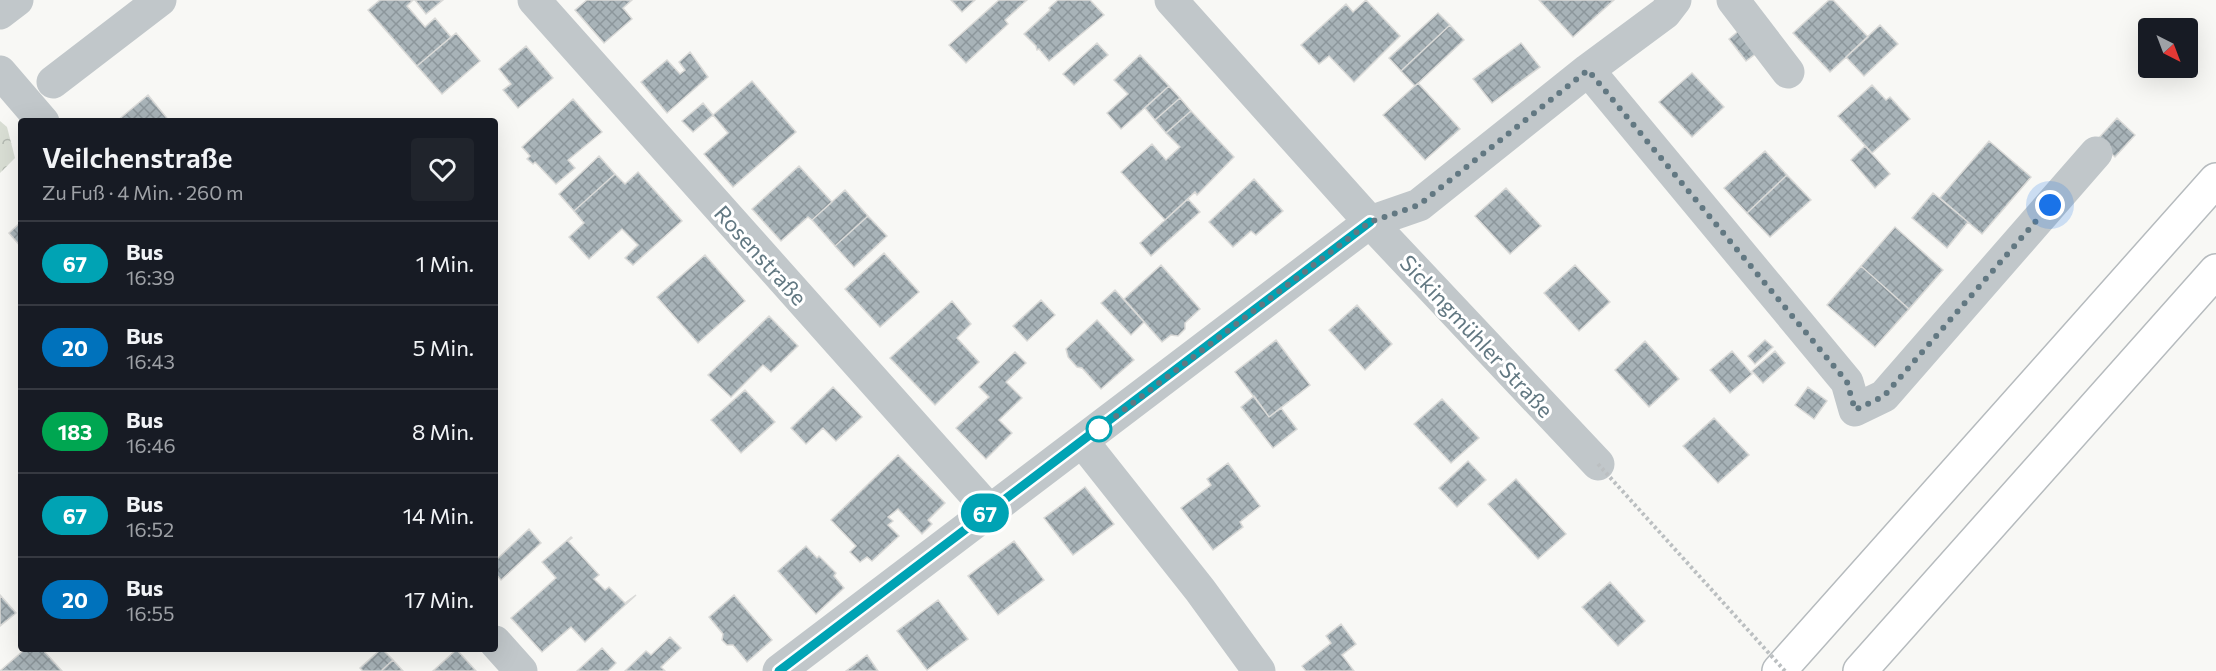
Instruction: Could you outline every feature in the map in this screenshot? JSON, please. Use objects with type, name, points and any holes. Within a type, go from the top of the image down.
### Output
[{"type":"highway","points":[[1779,671],[2216,180]]},
{"type":"highway","points":[[1860,671],[2216,271]]},
{"type":"street","points":[[0,13],[17,0]]},
{"type":"street","points":[[53,82],[160,0]]},
{"type":"street","name":"Rosenstraße","points":[[534,0],[989,510]]},
{"type":"street","name":"Sickingmühler Straße","points":[[1171,0],[1370,222],[1598,464]]},
{"type":"street","points":[[779,671],[1370,222],[1419,205],[1588,70],[1665,13],[1675,0]]},
{"type":"street","points":[[1732,0],[1788,72]]},
{"type":"street","points":[[1588,70],[1847,382],[1855,410],[1884,396],[2096,153]]},
{"type":"street","points":[[0,72],[40,118]]},
{"type":"street","points":[[1082,441],[1200,590],[1259,671]]},
{"type":"street","points":[[498,645],[520,671]]},
{"type":"path","points":[[1598,464],[1785,671]]},
{"type":"green space","points":[[0,121],[7,127],[15,158],[0,173]]},
{"type":"building","points":[[380,0],[413,0],[407,6],[425,27],[435,18],[451,37],[417,66],[368,10]]},
{"type":"building","points":[[415,0],[443,0],[426,14]]},
{"type":"building","points":[[587,0],[632,0],[623,8],[632,19],[604,43],[575,10]]},
{"type":"building","points":[[951,0],[975,0],[962,12]]},
{"type":"building","points":[[999,0],[1027,0],[1005,20],[1008,24],[966,63],[949,45]]},
{"type":"building","points":[[1058,0],[1090,0],[1104,15],[1049,61],[1024,34]]},
{"type":"building","points":[[1366,0],[1400,36],[1354,82],[1329,56],[1319,64],[1301,45],[1346,4],[1353,12]]},
{"type":"building","points":[[1539,0],[1614,0],[1573,37]]},
{"type":"building","points":[[1829,0],[1833,0],[1868,37],[1830,72],[1793,33]]},
{"type":"building","points":[[1438,13],[1450,25],[1401,71],[1389,58]]},
{"type":"building","points":[[1450,25],[1464,40],[1415,86],[1401,71]]},
{"type":"building","points":[[1880,25],[1898,44],[1864,76],[1846,57]]},
{"type":"building","points":[[1741,29],[1758,52],[1746,61],[1729,39]]},
{"type":"building","points":[[456,33],[480,61],[442,94],[417,66]]},
{"type":"building","points":[[1097,43],[1108,55],[1074,85],[1063,74]]},
{"type":"building","points":[[1521,43],[1540,67],[1492,103],[1473,79]]},
{"type":"building","points":[[526,46],[553,78],[518,108],[503,90],[511,84],[499,69]]},
{"type":"building","points":[[690,52],[708,77],[667,113],[641,82],[667,60],[680,74],[685,70],[679,62]]},
{"type":"building","points":[[1140,55],[1169,86],[1121,129],[1107,113],[1128,94],[1114,80]]},
{"type":"building","points":[[1692,73],[1724,107],[1692,137],[1659,102]]},
{"type":"building","points":[[752,81],[796,132],[733,187],[704,154],[728,133],[713,115]]},
{"type":"building","points":[[1418,83],[1460,129],[1425,160],[1383,115]]},
{"type":"building","points":[[1872,85],[1886,100],[1890,97],[1910,119],[1872,153],[1838,116]]},
{"type":"building","points":[[1169,86],[1180,98],[1155,120],[1145,108]]},
{"type":"building","points":[[148,95],[167,118],[121,118]]},
{"type":"building","points":[[1180,98],[1191,111],[1166,133],[1155,120]]},
{"type":"building","points":[[573,99],[602,132],[568,160],[575,168],[556,184],[535,162],[533,164],[527,159],[530,156],[522,147]]},
{"type":"building","points":[[703,103],[713,115],[693,132],[682,121]]},
{"type":"building","points":[[1191,111],[1234,157],[1197,195],[1195,192],[1165,220],[1121,172],[1152,144],[1166,160],[1180,147],[1166,133]]},
{"type":"building","points":[[2117,118],[2135,135],[2115,157],[2097,140]]},
{"type":"building","points":[[1989,141],[2031,177],[1982,234],[1940,198]]},
{"type":"building","points":[[1865,146],[1890,174],[1875,188],[1851,160]]},
{"type":"building","points":[[1765,151],[1787,175],[1747,213],[1724,188]]},
{"type":"building","points":[[599,156],[615,174],[574,211],[559,194]]},
{"type":"building","points":[[799,166],[832,202],[812,220],[808,217],[781,241],[752,209]]},
{"type":"building","points":[[638,172],[682,221],[633,265],[625,258],[638,245],[622,229],[589,259],[569,237],[584,223],[574,211],[615,174],[625,184]]},
{"type":"building","points":[[1787,175],[1811,200],[1770,237],[1747,213]]},
{"type":"building","points":[[1254,179],[1283,211],[1256,235],[1251,231],[1233,247],[1209,222]]},
{"type":"building","points":[[1506,188],[1541,226],[1510,254],[1475,216]]},
{"type":"building","points":[[845,190],[868,216],[835,246],[812,220]]},
{"type":"building","points":[[1933,193],[1968,222],[1947,248],[1912,218]]},
{"type":"building","points":[[1188,199],[1200,212],[1151,256],[1140,243]]},
{"type":"building","points":[[868,216],[887,236],[854,267],[835,246]]},
{"type":"building","points":[[18,225],[18,244],[9,233]]},
{"type":"building","points":[[1895,227],[1943,270],[1909,309],[1861,266]]},
{"type":"building","points":[[884,253],[919,292],[880,327],[845,289]]},
{"type":"building","points":[[705,255],[745,301],[698,343],[657,297]]},
{"type":"building","points":[[1161,265],[1200,309],[1185,323],[1185,329],[1178,336],[1171,335],[1162,342],[1124,299]]},
{"type":"building","points":[[1575,265],[1610,302],[1579,331],[1544,293]]},
{"type":"building","points":[[1861,266],[1909,309],[1875,347],[1827,305]]},
{"type":"building","points":[[1115,290],[1144,322],[1131,335],[1101,303]]},
{"type":"building","points":[[1041,300],[1055,315],[1027,341],[1013,326]]},
{"type":"building","points":[[952,301],[971,324],[957,338],[979,362],[935,405],[890,358]]},
{"type":"building","points":[[1357,305],[1392,344],[1365,370],[1329,330]]},
{"type":"building","points":[[769,316],[798,346],[771,372],[763,365],[731,397],[708,375]]},
{"type":"building","points":[[1097,320],[1134,360],[1101,389],[1082,368],[1077,367],[1068,357],[1066,349]]},
{"type":"building","points":[[1276,340],[1310,385],[1269,417],[1235,372]]},
{"type":"building","points":[[1765,340],[1773,347],[1755,364],[1748,356]]},
{"type":"building","points":[[1645,341],[1679,379],[1649,407],[1615,370]]},
{"type":"building","points":[[1732,351],[1752,374],[1730,393],[1710,370]]},
{"type":"building","points":[[1775,351],[1785,363],[1763,383],[1752,371]]},
{"type":"building","points":[[1015,352],[1026,363],[1006,382],[1022,398],[999,420],[1012,433],[986,459],[956,428],[989,397],[979,387]]},
{"type":"building","points":[[833,387],[862,417],[836,441],[823,428],[806,444],[791,428]]},
{"type":"building","points":[[1808,387],[1827,401],[1814,419],[1795,405]]},
{"type":"building","points":[[745,390],[775,422],[741,453],[711,420]]},
{"type":"building","points":[[1254,396],[1269,417],[1281,408],[1297,429],[1273,448],[1241,407]]},
{"type":"building","points":[[1442,399],[1479,438],[1451,463],[1414,424]]},
{"type":"building","points":[[1714,418],[1749,455],[1718,483],[1683,446]]},
{"type":"building","points":[[898,455],[945,503],[928,520],[932,524],[922,534],[898,509],[888,517],[893,521],[888,525],[899,536],[872,561],[867,557],[860,562],[850,552],[856,546],[831,520]]},
{"type":"building","points":[[1468,461],[1486,480],[1457,507],[1439,488]]},
{"type":"building","points":[[1228,463],[1260,506],[1240,522],[1243,527],[1213,550],[1181,508],[1211,485],[1207,479]]},
{"type":"building","points":[[1516,479],[1566,534],[1538,559],[1488,504]]},
{"type":"building","points":[[1085,487],[1114,524],[1073,555],[1044,518]]},
{"type":"building","points":[[529,529],[541,543],[501,580],[498,576],[498,558]]},
{"type":"building","points":[[571,537],[568,541],[599,575],[594,579],[605,590],[609,587],[625,603],[636,595],[585,642],[571,627],[542,652],[511,618],[556,578],[542,562]]},
{"type":"building","points":[[1014,541],[1044,580],[998,615],[968,576]]},
{"type":"building","points":[[806,546],[836,573],[834,576],[844,588],[816,614],[778,571]]},
{"type":"building","points":[[1610,582],[1645,621],[1618,646],[1582,607]]},
{"type":"building","points":[[0,595],[16,613],[0,626]]},
{"type":"building","points":[[734,595],[772,640],[747,662],[733,645],[727,645],[722,640],[723,634],[709,617]]},
{"type":"building","points":[[938,600],[968,639],[927,670],[897,631]]},
{"type":"building","points":[[1341,624],[1356,644],[1342,655],[1354,671],[1306,671],[1302,666],[1331,643],[1326,636]]},
{"type":"building","points":[[670,637],[681,648],[661,667],[665,671],[625,671],[646,651],[651,655]]},
{"type":"building","points":[[602,648],[616,663],[608,671],[577,671]]},
{"type":"building","points":[[22,652],[45,652],[62,671],[0,671]]},
{"type":"building","points":[[378,652],[385,652],[393,660],[381,671],[363,671],[360,668]]},
{"type":"building","points":[[454,652],[459,652],[476,671],[433,671]]},
{"type":"building","points":[[867,655],[878,671],[846,671]]},
{"type":"building","points":[[393,660],[403,671],[381,671]]},
{"type":"bus line","name":"67","points":[[779,671],[1370,222]]},
{"type":"route","points":[[1099,429],[1370,222],[1419,205],[1588,70],[1847,382],[1855,410],[1884,396],[2050,205]]}]
